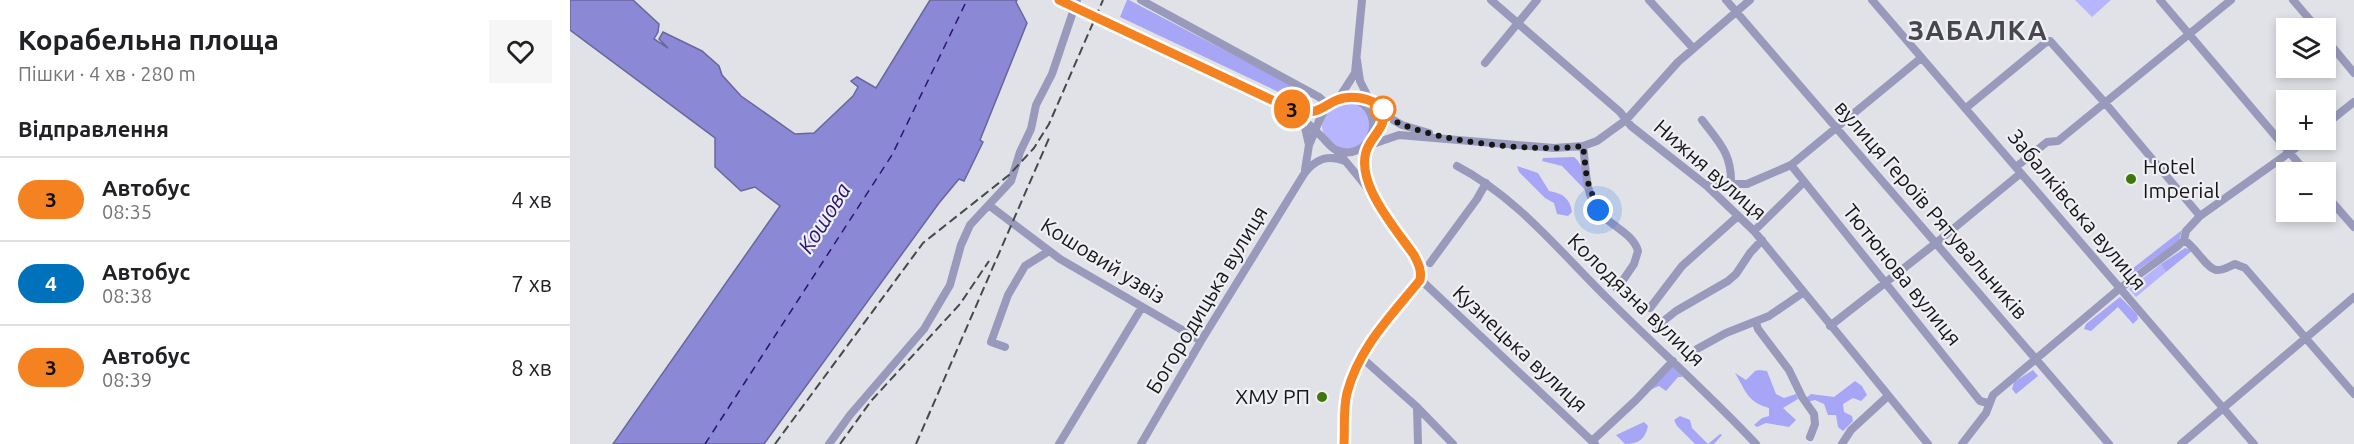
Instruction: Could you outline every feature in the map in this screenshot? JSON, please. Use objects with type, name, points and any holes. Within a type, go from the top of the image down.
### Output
[{"type":"street","points":[[1059,0],[1287,107],[1306,112],[1315,111],[1338,99],[1353,80],[1358,60]]},
{"type":"street","points":[[829,444],[850,415],[924,329],[950,285],[961,245],[970,225],[1011,182],[1020,152],[1032,129],[1036,105],[1052,75],[1077,0]]},
{"type":"street","points":[[1142,0],[1319,97],[1329,105]]},
{"type":"street","points":[[1362,0],[1358,60],[1360,81],[1370,106],[1372,134],[1365,146],[1365,170],[1369,189]]},
{"type":"street","name":"Нижня вулиця","points":[[1491,0],[1620,112],[1626,120],[1707,186],[1754,231],[1924,443]]},
{"type":"street","points":[[1485,63],[1537,0]]},
{"type":"street","points":[[1649,0],[1693,48]]},
{"type":"street","name":"вулиця Героїв Рятувальників","points":[[1725,0],[2109,444]]},
{"type":"street","points":[[1336,150],[1344,152],[1399,135],[1554,148],[1583,146],[1605,137],[1626,120],[1693,48],[1750,0]]},
{"type":"street","name":"Забалківська вулиця","points":[[1872,0],[2254,444]]},
{"type":"street","points":[[2160,0],[2297,162]]},
{"type":"street","points":[[1830,326],[1936,243],[2019,170],[2047,142],[2058,141],[2106,104],[2188,33],[2231,0]]},
{"type":"street","points":[[2293,0],[2308,18]]},
{"type":"street","points":[[1966,108],[2050,41],[2200,216]]},
{"type":"street","points":[[2336,51],[2354,73]]},
{"type":"street","points":[[1707,186],[1711,184],[1748,184],[1791,165],[1835,126],[1921,58]]},
{"type":"street","points":[[1338,99],[1353,98],[1402,125],[1446,138]]},
{"type":"street","points":[[2336,116],[2354,102]]},
{"type":"street","points":[[1323,138],[1320,121],[1329,105]]},
{"type":"street","points":[[1365,146],[1380,131],[1384,115],[1382,108],[1370,106]]},
{"type":"street","points":[[1287,107],[1336,150],[1369,189],[1414,255],[1421,271],[1420,280],[1374,335],[1360,357],[1347,395],[1344,444]]},
{"type":"street","name":"Нижня вулиця","points":[[1702,120],[1730,160],[1731,184]]},
{"type":"street","name":"Богородицька вулиця","points":[[1304,121],[1309,145]]},
{"type":"street","name":"Богородицька вулиця","points":[[1304,174],[1309,145],[1320,121]]},
{"type":"street","points":[[1366,157],[1380,140]]},
{"type":"street","points":[[1583,146],[1587,180],[1594,204],[1633,241],[1638,251],[1634,264],[1617,289]]},
{"type":"street","name":"Богородицька вулиця","points":[[1141,444],[1201,341],[1304,174],[1315,162],[1336,150]]},
{"type":"street","points":[[1966,443],[1986,413],[1988,403],[1994,395],[2120,289],[2184,240],[2186,231],[2200,216],[2293,150]]},
{"type":"street","points":[[1315,162],[1329,157],[1345,161]]},
{"type":"street","name":"Тютюнова вулиця","points":[[1791,165],[1980,401],[1988,403]]},
{"type":"street","name":"Колодязна вулиця","points":[[1457,166],[1486,183],[1531,221],[1756,444]]},
{"type":"street","points":[[1754,231],[1804,182]]},
{"type":"street","points":[[1430,263],[1477,199],[1486,183]]},
{"type":"street","name":"Кошовий узвіз","points":[[990,206],[1049,251],[1201,341]]},
{"type":"street","points":[[2336,207],[2354,227]]},
{"type":"street","points":[[1650,308],[1682,266],[1738,216]]},
{"type":"street","points":[[1656,327],[1677,311],[1728,281],[1762,240]]},
{"type":"street","points":[[2184,240],[2214,269],[2220,270],[2235,264],[2242,265],[2354,394]]},
{"type":"street","points":[[1005,347],[991,342],[1008,295],[1025,266],[1049,251]]},
{"type":"street","name":"Кузнецька вулиця","points":[[1420,280],[1593,443]]},
{"type":"street","points":[[1697,349],[1726,333],[1756,323],[1804,292]]},
{"type":"street","points":[[2181,444],[2354,297]]},
{"type":"street","points":[[1059,444],[1142,308]]},
{"type":"street","points":[[1756,323],[1758,329],[1789,370],[1802,397],[1814,414],[1815,424],[1810,437]]},
{"type":"street","points":[[1360,357],[1453,444]]},
{"type":"street","points":[[1593,443],[1673,361]]},
{"type":"street","points":[[1842,444],[1851,430],[1888,396]]},
{"type":"street","points":[[1417,408],[1418,444]]},
{"type":"shaded area","points":[[1127,0],[1312,96],[1304,104],[1120,17]]},
{"type":"shaded area","points":[[2075,0],[2111,0],[2092,17]]},
{"type":"shaded area","points":[[1346,101],[1363,108],[1370,125],[1363,142],[1346,149],[1329,142],[1322,125],[1329,108]]},
{"type":"shaded area","points":[[1574,157],[1582,169],[1589,194],[1562,166],[1542,161],[1543,158]]},
{"type":"shaded area","points":[[1517,166],[1538,173],[1549,191],[1558,193],[1567,200],[1572,212],[1568,216],[1557,214],[1554,203],[1545,198],[1519,172]]},
{"type":"shaded area","points":[[2182,230],[2179,241],[2129,276],[2123,276]]},
{"type":"shaded area","points":[[2185,248],[2193,250],[2166,272],[2161,264]]},
{"type":"shaded area","points":[[2161,264],[2166,272],[2136,297],[2129,289]]},
{"type":"shaded area","points":[[2120,297],[2137,314],[2138,319],[2133,324],[2118,307],[2091,331],[2084,329],[2086,324]]},
{"type":"shaded area","points":[[1666,365],[1680,371],[1682,377],[1678,377],[1666,391],[1659,386],[1650,390]]},
{"type":"shaded area","points":[[1759,370],[1767,371],[1776,394],[1784,398],[1796,394],[1798,399],[1783,408],[1796,420],[1789,427],[1766,423],[1757,427],[1754,425],[1762,418],[1769,416],[1769,408],[1751,399],[1735,373],[1746,380]]},
{"type":"shaded area","points":[[2033,370],[2038,376],[2016,394],[2012,389],[2014,382]]},
{"type":"shaded area","points":[[1855,381],[1862,386],[1867,395],[1861,401],[1853,398],[1843,404],[1844,412],[1852,416],[1853,421],[1843,431],[1838,427],[1836,415],[1828,415],[1824,404],[1815,400],[1807,402],[1805,399],[1811,394],[1834,397]]},
{"type":"shaded area","points":[[1680,416],[1690,420],[1692,428],[1708,444],[1695,444],[1677,426],[1674,420]]},
{"type":"shaded area","points":[[1644,422],[1648,426],[1647,431],[1638,442],[1625,444],[1616,435]]},
{"type":"shaded area","points":[[1720,434],[1722,435],[1714,444],[1708,444]]},
{"type":"water","name":"Кошова","points":[[570,0],[633,0],[659,24],[654,39],[668,48],[659,39],[663,32],[702,51],[719,66],[722,75],[741,96],[795,134],[814,133],[853,96],[858,87],[851,81],[857,77],[876,88],[930,0],[1017,0],[1027,23],[980,140],[983,142],[964,181],[959,179],[939,203],[764,444],[613,444],[780,206],[755,187],[741,191],[715,167],[715,138],[570,30]]},
{"type":"ferry route","points":[[705,444],[892,155],[967,0]]},
{"type":"railway","points":[[775,444],[923,243],[1009,175],[1034,148],[1049,124],[1103,0]]},
{"type":"railway","points":[[916,444],[1050,136]]},
{"type":"railway","points":[[840,444],[871,401],[960,304],[989,261]]},
{"type":"bus line","name":"3","points":[[1059,0],[1287,107],[1306,112],[1315,111],[1345,98],[1368,99],[1382,108],[1384,115],[1382,124],[1378,135],[1369,144],[1365,176],[1369,189],[1414,255],[1421,275],[1420,280],[1374,335],[1360,357],[1347,395],[1344,444]]},
{"type":"place","name":"Hotel Imperial","points":[[2131,179]]},
{"type":"place","name":"ХМУ РП","points":[[1322,397]]},
{"type":"district","name":"ЗАБАЛКА","points":[[1978,31]]},
{"type":"route","points":[[1383,109],[1384,115],[1402,125],[1446,138],[1554,148],[1583,146],[1587,180],[1598,210]]}]
